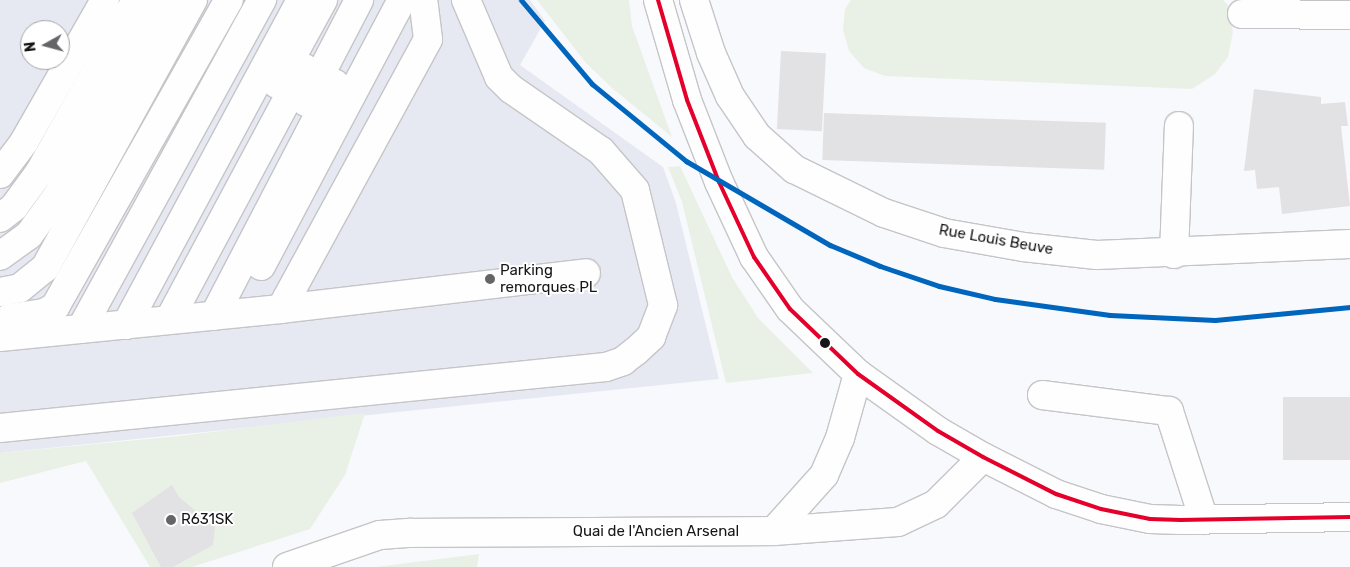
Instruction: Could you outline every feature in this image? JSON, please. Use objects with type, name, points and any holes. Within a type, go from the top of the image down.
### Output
[{"type":"street","points":[[0,174],[24,142],[105,0]]},
{"type":"street","points":[[0,198],[13,185],[122,0]]},
{"type":"street","points":[[0,218],[14,207],[39,173],[136,0]]},
{"type":"street","points":[[0,239],[25,220],[34,206],[151,0]]},
{"type":"street","points":[[0,256],[29,235],[58,195],[165,0]]},
{"type":"street","points":[[0,276],[20,267],[35,254],[46,240],[178,0]]},
{"type":"street","points":[[0,292],[20,288],[45,268],[193,0]]},
{"type":"street","points":[[0,304],[34,299],[48,290],[60,276],[211,0]]},
{"type":"street","points":[[0,319],[44,314],[56,307],[229,0]]},
{"type":"street","points":[[170,320],[246,0]]},
{"type":"street","points":[[170,320],[262,0]]},
{"type":"street","points":[[170,320],[281,0]]},
{"type":"street","points":[[170,320],[301,0]]},
{"type":"street","points":[[170,320],[323,0]]},
{"type":"street","points":[[170,320],[340,0]]},
{"type":"street","points":[[170,320],[359,0]]},
{"type":"street","points":[[170,320],[379,0]]},
{"type":"street","points":[[0,428],[606,367],[623,361],[636,351],[651,337],[663,306],[635,190],[601,151],[511,89],[499,77],[466,0]]},
{"type":"street","points":[[658,0],[687,100],[719,182],[754,257],[790,309],[858,374],[938,431],[983,458],[1056,494],[1101,509],[1150,519],[1204,520],[1350,517]]},
{"type":"street","name":"Rue Louis Beuve","points":[[694,0],[711,53],[730,96],[757,136],[794,169],[841,195],[944,233],[1023,247],[1097,255],[1174,254],[1350,244]]},
{"type":"street","points":[[170,320],[416,2]]},
{"type":"street","points":[[170,320],[428,39],[416,2]]},
{"type":"street","points":[[1242,14],[1350,15]]},
{"type":"street","points":[[1174,254],[1179,126]]},
{"type":"street","points":[[0,337],[170,320],[586,273]]},
{"type":"street","points":[[774,531],[824,475],[840,438],[858,374]]},
{"type":"street","points":[[1042,395],[1169,411],[1204,520]]},
{"type":"street","name":"Quai de l'Ancien Arsenal","points":[[287,567],[380,535],[774,531],[898,522],[936,504],[983,458]]},
{"type":"shaded area","points":[[0,0],[530,0],[545,21],[520,65],[663,167],[676,203],[719,379],[0,453]]},
{"type":"shaded area","points":[[537,0],[629,0],[632,26],[672,137],[612,88],[586,63]]},
{"type":"shaded area","points":[[851,0],[1223,0],[1228,5],[1233,32],[1228,57],[1215,74],[1192,89],[885,76],[864,68],[849,51],[843,30],[845,9]]},
{"type":"shaded area","points":[[680,166],[732,277],[758,318],[813,373],[726,383],[682,202],[668,167]]},
{"type":"shaded area","points":[[365,413],[345,475],[310,529],[192,567],[150,567],[86,461],[0,483],[0,453],[179,436]]},
{"type":"shaded area","points":[[479,554],[477,567],[376,567]]},
{"type":"building","points":[[781,51],[826,53],[822,131],[777,129]]},
{"type":"building","points":[[1254,89],[1321,97],[1321,104],[1345,102],[1348,126],[1341,126],[1350,206],[1282,214],[1279,187],[1257,189],[1255,170],[1244,171]]},
{"type":"building","points":[[824,113],[1106,123],[1104,170],[822,160]]},
{"type":"building","points":[[1283,397],[1350,397],[1350,460],[1283,460]]},
{"type":"building","name":"R631SK","points":[[172,485],[179,497],[215,527],[213,545],[173,567],[161,567],[132,513]]},
{"type":"transit line","points":[[521,0],[592,84],[686,161],[830,245],[880,266],[939,286],[995,299],[1110,315],[1215,320],[1350,307]]},
{"type":"transit line","points":[[658,0],[687,100],[719,182],[754,257],[790,309],[858,374],[938,431],[983,457],[1056,494],[1101,509],[1150,519],[1181,520],[1350,517]]},
{"type":"place","name":"Parking remorques PL","points":[[490,279]]},
{"type":"place","name":"R631SK","points":[[171,520]]}]
